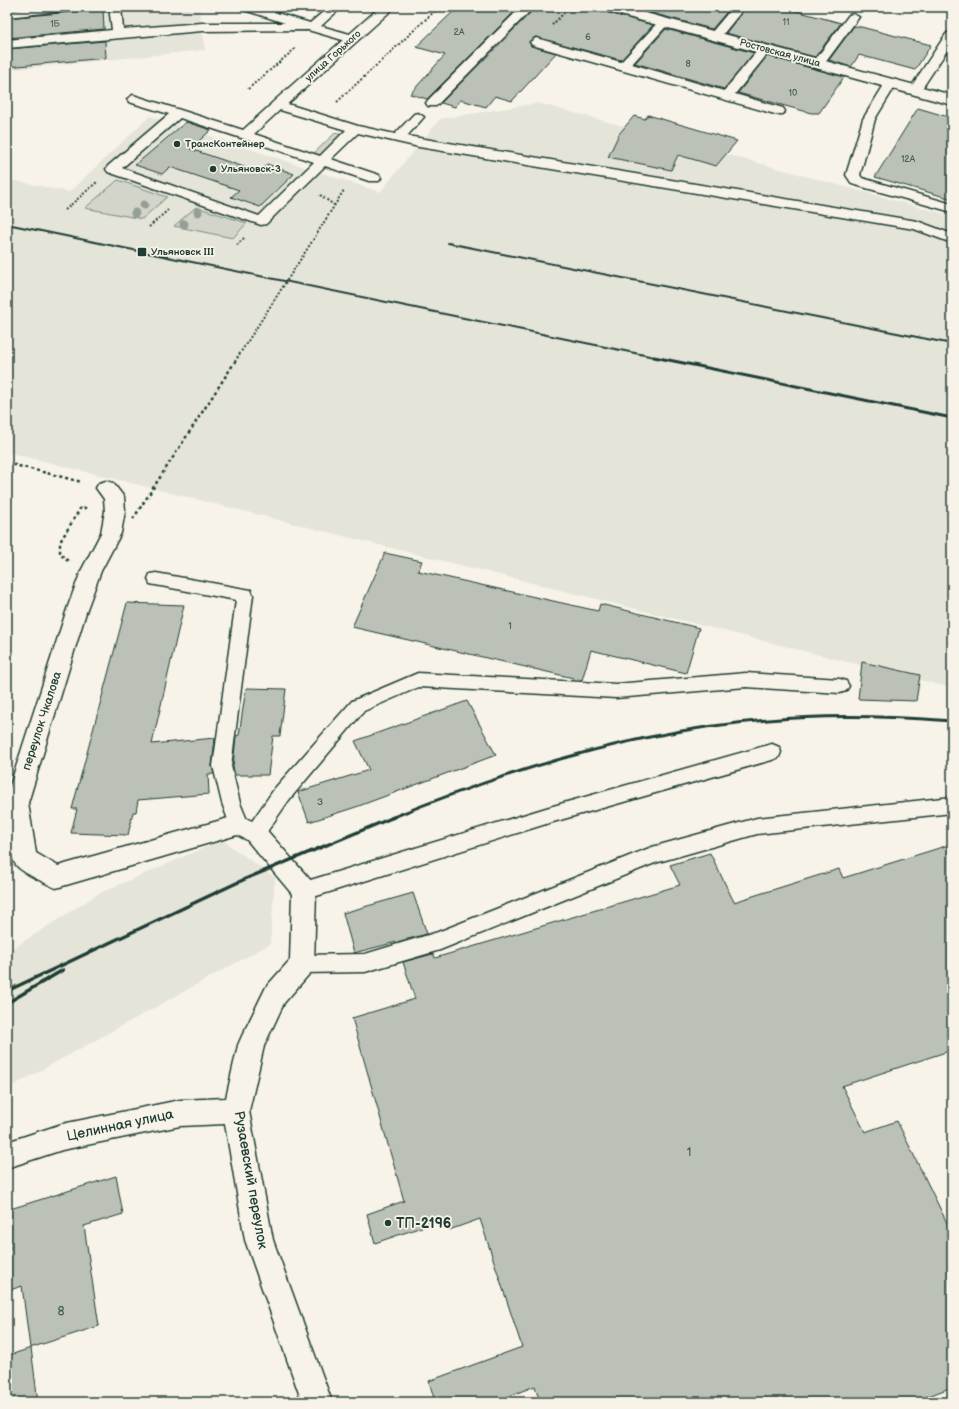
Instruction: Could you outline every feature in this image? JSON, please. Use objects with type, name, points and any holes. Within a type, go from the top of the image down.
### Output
[{"type":"street","name":"улица Горького","points":[[278,106],[388,7]]},
{"type":"street","name":"Ростовская улица","points":[[607,7],[952,100]]},
{"type":"street","name":"переулок Чкалова","points":[[106,488],[114,497],[116,511],[111,533],[91,571],[77,609],[16,803],[25,859],[56,877],[105,862],[247,829]]},
{"type":"street","points":[[247,829],[304,891],[302,964]]},
{"type":"street","name":"Рузаевский переулок","points":[[302,964],[275,996],[251,1045],[236,1111],[259,1240],[317,1402]]},
{"type":"street","name":"Целинная улица","points":[[7,1155],[62,1137],[180,1113],[236,1111]]},
{"type":"lane","points":[[7,14],[71,7]]},
{"type":"lane","points":[[115,7],[118,32]]},
{"type":"lane","points":[[246,7],[353,39]]},
{"type":"lane","points":[[7,44],[118,32],[202,26],[311,26],[336,7]]},
{"type":"lane","points":[[432,103],[528,7]]},
{"type":"lane","points":[[715,36],[738,7]]},
{"type":"lane","points":[[818,64],[853,17]]},
{"type":"lane","points":[[624,66],[664,22]]},
{"type":"lane","points":[[915,90],[952,34]]},
{"type":"lane","points":[[536,42],[779,111]]},
{"type":"lane","points":[[727,96],[765,49]]},
{"type":"lane","points":[[891,84],[869,119],[853,175],[857,181],[952,208]]},
{"type":"lane","points":[[134,99],[374,178]]},
{"type":"lane","points":[[245,135],[278,106],[355,129],[398,137],[419,143],[918,225],[952,239]]},
{"type":"lane","points":[[178,113],[113,169],[261,221],[355,129]]},
{"type":"lane","points":[[398,137],[418,117]]},
{"type":"lane","points":[[156,578],[245,595],[222,766],[231,803],[247,829],[282,794],[358,706],[418,680],[616,691],[746,680],[840,686]]},
{"type":"lane","points":[[304,891],[546,816],[772,752]]},
{"type":"lane","points":[[302,964],[365,963],[432,943],[652,855],[757,826],[952,805]]},
{"type":"path","points":[[319,118],[439,7]]},
{"type":"path","points":[[248,89],[299,45]]},
{"type":"path","points":[[65,210],[113,169]]},
{"type":"path","points":[[133,519],[313,240],[355,172]]},
{"type":"path","points":[[7,464],[106,488]]},
{"type":"shaded area","points":[[7,7],[199,7],[205,50],[7,70]]},
{"type":"shaded area","points":[[538,103],[952,216],[952,688],[7,452],[7,179],[69,192],[150,116],[380,192],[440,119]]},
{"type":"shaded area","points":[[335,133],[345,136],[323,157],[313,154]]},
{"type":"shaded area","points":[[118,180],[167,197],[142,219],[85,208]]},
{"type":"shaded area","points":[[196,207],[247,223],[233,238],[174,226]]},
{"type":"shaded area","points":[[222,840],[275,878],[270,944],[7,1089],[7,952],[98,894]]},
{"type":"building","points":[[458,7],[519,7],[427,99],[410,94],[445,55],[416,47]]},
{"type":"building","points":[[536,7],[599,7],[602,11],[653,25],[621,60],[535,37],[529,42],[531,46],[556,53],[512,101],[495,96],[486,107],[461,100],[455,107],[441,103]]},
{"type":"building","points":[[629,7],[731,7],[712,29]]},
{"type":"building","points":[[746,7],[781,7],[841,23],[815,57],[726,33]]},
{"type":"building","points":[[103,9],[104,29],[7,38],[7,18]]},
{"type":"building","points":[[854,26],[931,45],[915,70],[859,55],[851,67],[829,60]]},
{"type":"building","points":[[666,29],[754,53],[724,89],[635,63]]},
{"type":"building","points":[[105,41],[106,58],[7,67],[7,49]]},
{"type":"building","points":[[767,56],[844,77],[819,113],[811,113],[738,93]]},
{"type":"building","points":[[918,108],[952,118],[952,199],[875,177]]},
{"type":"building","points":[[648,115],[737,141],[716,166],[678,155],[671,170],[608,157],[619,134],[634,116],[645,119]]},
{"type":"building","name":"Ульяновск-3","points":[[186,122],[211,130],[190,149],[259,172],[267,164],[294,174],[260,207],[231,197],[239,190],[170,167],[162,174],[135,165]]},
{"type":"building","points":[[385,553],[422,561],[418,571],[598,611],[600,604],[699,628],[686,673],[591,650],[582,680],[352,627]]},
{"type":"building","points":[[127,603],[184,605],[152,744],[215,738],[212,766],[214,774],[208,774],[209,794],[138,800],[136,812],[133,812],[128,835],[71,833],[77,809],[72,809]]},
{"type":"building","points":[[862,662],[920,675],[916,701],[858,699]]},
{"type":"building","points":[[246,688],[286,689],[280,736],[273,736],[268,775],[235,775],[233,766],[236,736],[239,735]]},
{"type":"building","points":[[467,701],[496,755],[356,807],[309,822],[298,792],[369,770],[355,741]]},
{"type":"building","points":[[952,844],[952,1050],[842,1086],[865,1132],[897,1121],[952,1233],[952,1387],[913,1402],[540,1402],[535,1386],[494,1402],[435,1402],[429,1381],[522,1347],[480,1219],[449,1230],[445,1219],[375,1243],[367,1214],[404,1201],[352,1018],[415,999],[403,962],[433,954],[435,958],[680,885],[670,865],[710,853],[734,902],[839,869],[843,878]]},
{"type":"building","points":[[413,893],[427,934],[354,953],[343,913]]},
{"type":"building","points":[[116,1176],[123,1214],[84,1226],[99,1326],[30,1348],[22,1286],[7,1291],[7,1250],[10,1250],[7,1210]]},
{"type":"building","points":[[31,1348],[38,1402],[7,1402],[7,1356]]},
{"type":"railway","points":[[7,224],[659,358]]},
{"type":"railway","points":[[448,243],[952,344]]},
{"type":"railway","points":[[654,357],[952,418]]},
{"type":"railway","points":[[391,818],[436,800],[528,769],[576,755],[672,733],[720,725],[768,720],[837,716],[952,721]]},
{"type":"railway","points":[[7,991],[245,879],[394,817]]},
{"type":"railway","points":[[7,1003],[63,970]]},
{"type":"place","name":"ТрансКонтейнер","points":[[177,144]]},
{"type":"place","name":"Ульяновск-3","points":[[213,169]]},
{"type":"place","name":"Ульяновск III","points":[[142,252]]},
{"type":"place","name":"ТП-2196","points":[[388,1223]]}]
